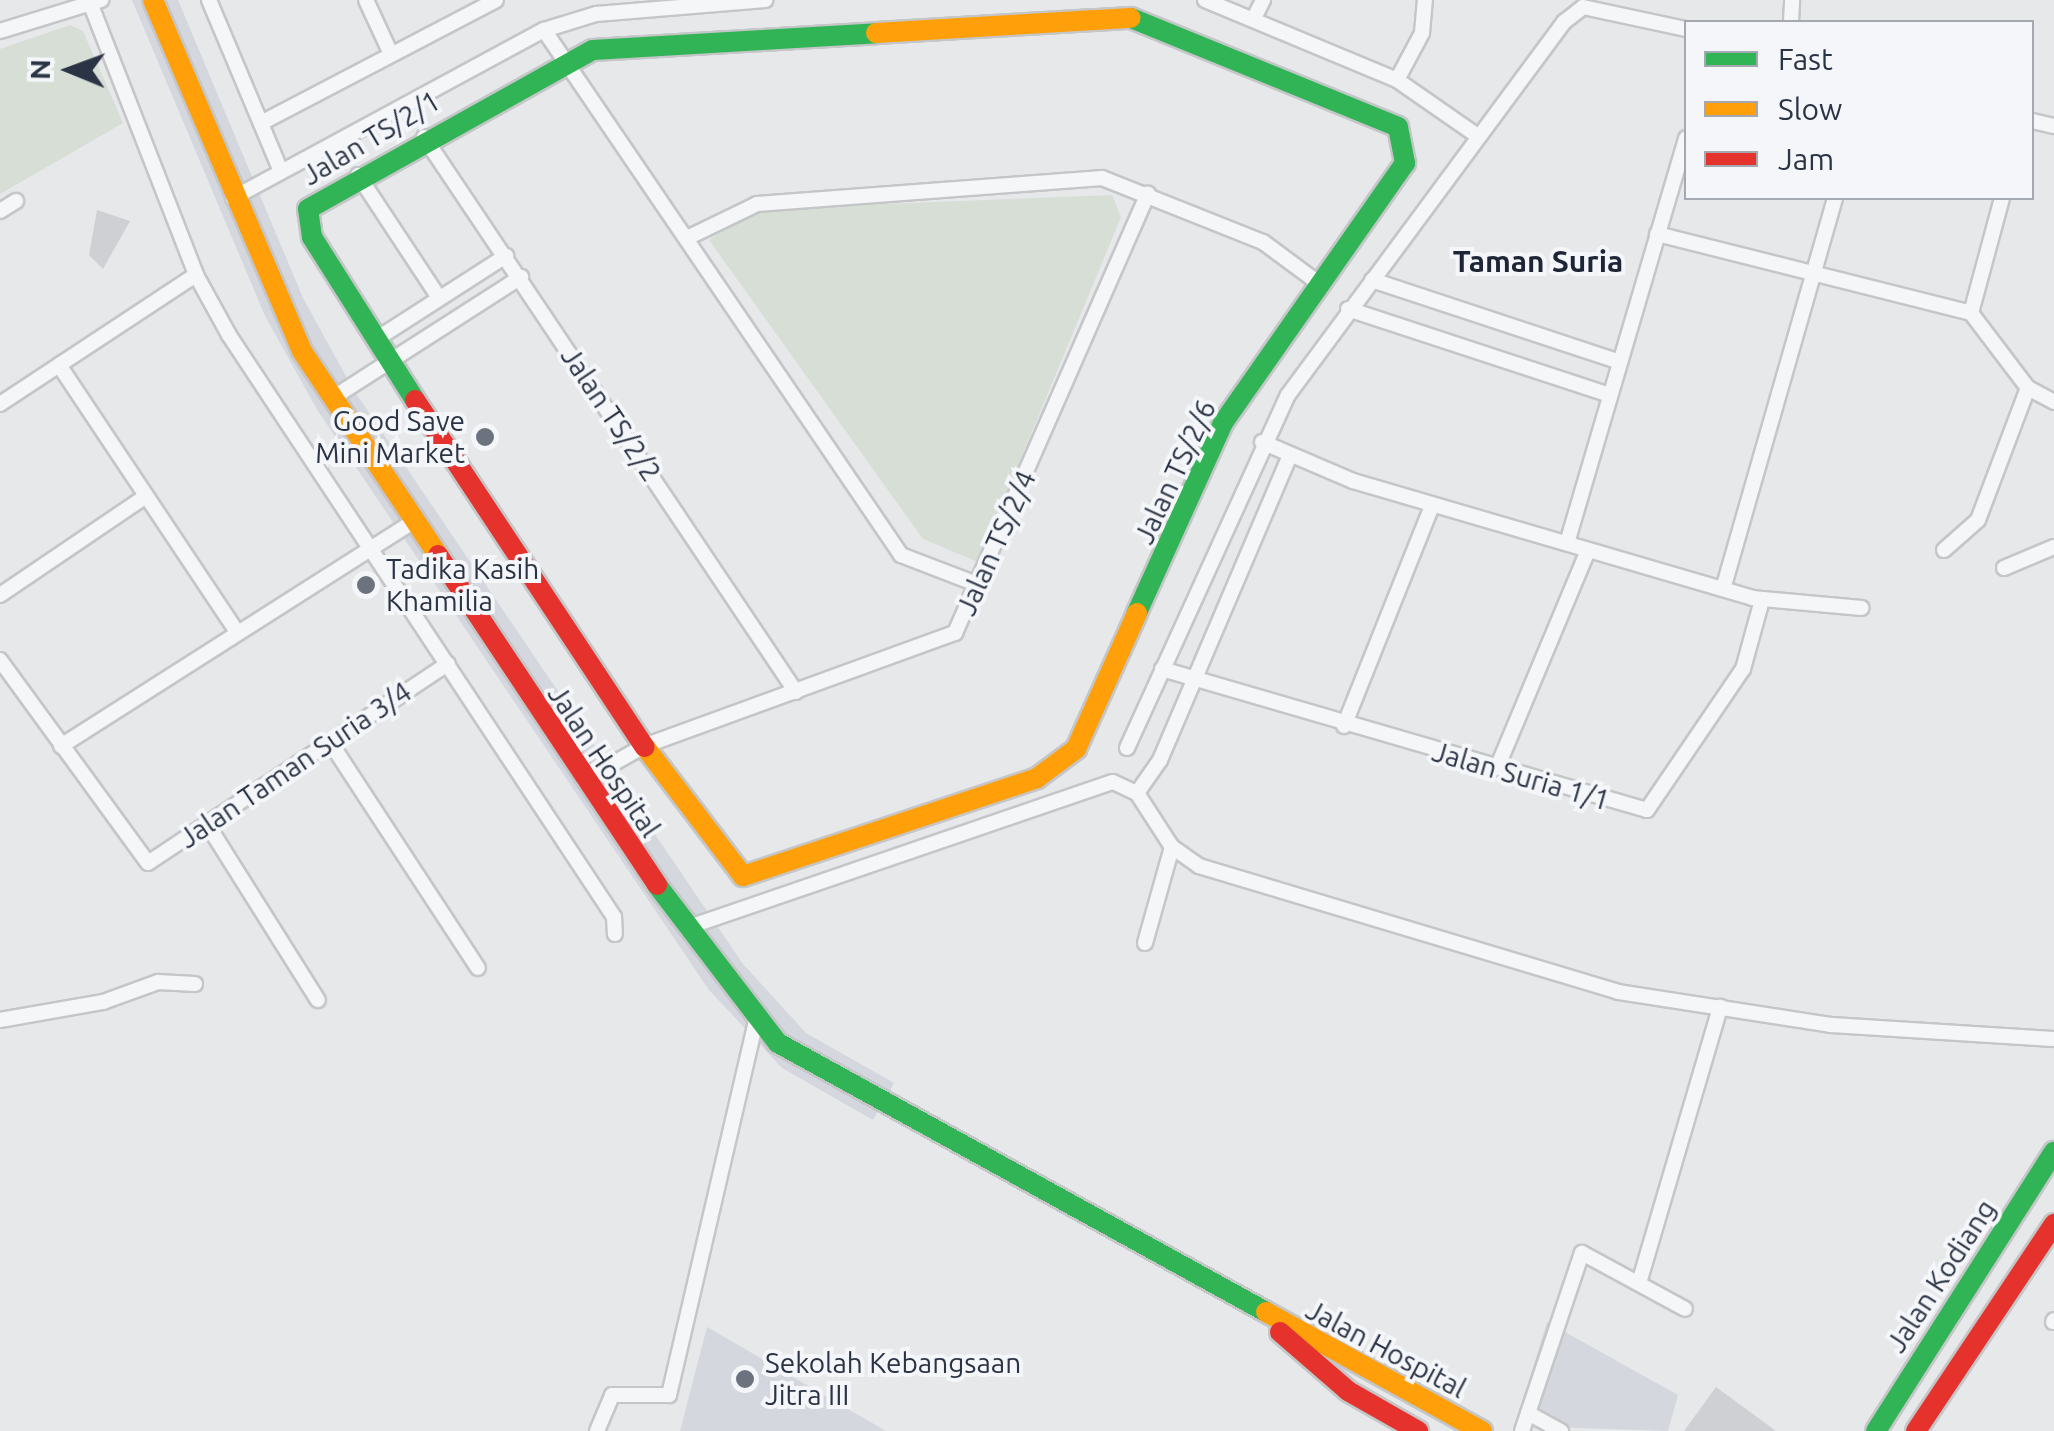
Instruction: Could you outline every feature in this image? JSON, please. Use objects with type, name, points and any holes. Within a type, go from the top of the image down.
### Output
[{"type":"main road","name":"Jalan Hospital","points":[[154,0],[233,198],[331,399],[584,780],[686,928],[756,1016],[788,1048],[1264,1317],[1343,1350],[1482,1431]]},
{"type":"main road","name":"Jalan TS/2/6","points":[[390,362],[644,746],[743,876],[1052,771],[1088,731],[1223,423],[1317,282],[1405,163],[1406,138],[1158,24],[993,23],[603,48],[566,60]]},
{"type":"main road","name":"Jalan TS/2/1","points":[[390,362],[307,224],[311,204],[566,60]]},
{"type":"main road","name":"Jalan Kodiang","points":[[1876,1431],[2054,1152]]},
{"type":"main road","points":[[1916,1431],[2054,1224]]},
{"type":"main road","name":"Jalan Hospital","points":[[1264,1317],[1348,1391],[1418,1431]]},
{"type":"main road","points":[[1929,1431],[1966,1358]]},
{"type":"street","points":[[209,0],[282,172]]},
{"type":"street","points":[[366,0],[391,54]]},
{"type":"street","points":[[261,123],[496,0]]},
{"type":"street","points":[[233,198],[544,30],[654,4],[765,0]]},
{"type":"street","points":[[1205,0],[1397,80],[1476,135]]},
{"type":"street","points":[[1254,18],[1263,0]]},
{"type":"street","points":[[1397,80],[1422,33],[1425,0]]},
{"type":"street","points":[[0,32],[94,1],[196,275],[614,917],[614,934]]},
{"type":"street","points":[[1126,748],[1262,442],[1348,309],[1476,135],[1575,10],[1684,29]]},
{"type":"street","points":[[544,30],[901,556],[979,585]]},
{"type":"street","name":"Jalan TS/2/2","points":[[424,137],[796,692]]},
{"type":"street","points":[[1567,544],[1684,145]]},
{"type":"street","points":[[358,175],[438,298]]},
{"type":"street","points":[[687,238],[757,204],[1083,178],[1148,194],[1262,242],[1317,282]]},
{"type":"street","name":"Jalan TS/2/4","points":[[584,780],[644,746],[946,642],[979,585],[1148,194]]},
{"type":"street","points":[[0,211],[16,200]]},
{"type":"street","points":[[1724,589],[1834,200]]},
{"type":"street","points":[[1971,314],[2001,200]]},
{"type":"street","points":[[1657,234],[1812,278],[1971,314],[2028,388],[2054,402]]},
{"type":"street","points":[[376,340],[506,256]]},
{"type":"street","points":[[0,404],[196,275]]},
{"type":"street","points":[[331,399],[520,277]]},
{"type":"street","points":[[1372,280],[1620,362]]},
{"type":"street","points":[[1348,309],[1610,394]]},
{"type":"street","points":[[60,366],[238,633]]},
{"type":"street","points":[[1944,550],[1978,520],[2028,388]]},
{"type":"street","points":[[1262,442],[1288,460],[1432,506],[1762,600],[1862,608]]},
{"type":"street","points":[[1137,792],[1288,460]]},
{"type":"street","points":[[0,595],[146,496]]},
{"type":"street","points":[[1344,726],[1432,506]]},
{"type":"street","points":[[0,660],[61,746],[410,523]]},
{"type":"street","points":[[2004,568],[2054,548]]},
{"type":"street","points":[[1497,768],[1588,550]]},
{"type":"street","name":"Jalan Suria 1/1","points":[[1162,669],[1637,810],[1656,805],[1743,670],[1762,600]]},
{"type":"street","name":"Jalan Taman Suria 3/4","points":[[61,746],[142,863],[448,664]]},
{"type":"street","points":[[330,742],[478,968]]},
{"type":"street","points":[[686,928],[1091,785],[1137,792],[1172,846],[1198,866],[1599,986],[1831,1026],[2054,1039]]},
{"type":"street","points":[[207,824],[318,1000]]},
{"type":"street","points":[[1144,942],[1172,846]]},
{"type":"street","points":[[0,1020],[103,1002],[158,982],[195,984]]},
{"type":"street","points":[[1639,1283],[1720,1007]]},
{"type":"street","points":[[597,1431],[612,1395],[669,1396],[756,1016]]},
{"type":"street","points":[[1522,1431],[1582,1253],[1685,1309]]},
{"type":"street","points":[[1528,1413],[1562,1431]]},
{"type":"shaded area","points":[[132,0],[178,0],[303,298],[353,389],[743,964],[806,1033],[894,1083],[873,1120],[782,1068],[709,990],[318,411],[265,316]]},
{"type":"shaded area","points":[[70,25],[83,31],[123,123],[0,194],[0,49]]},
{"type":"shaded area","points":[[1112,195],[1121,217],[978,562],[923,539],[709,240],[756,209]]},
{"type":"shaded area","points":[[1547,1322],[1678,1395],[1668,1431],[1515,1426]]},
{"type":"shaded area","name":"Sekolah Kebangsaan Jitra III","points":[[707,1327],[886,1431],[680,1431]]},
{"type":"building","points":[[97,210],[130,221],[103,269],[89,255]]},
{"type":"building","points":[[1716,1387],[1776,1431],[1684,1431]]},
{"type":"traffic: fast","points":[[1131,18],[1398,127],[1405,163],[1223,423],[1137,613]]},
{"type":"traffic: fast","points":[[415,400],[312,237],[308,209],[593,50],[876,33]]},
{"type":"traffic: fast","points":[[657,885],[778,1043],[1266,1312]]},
{"type":"traffic: fast","points":[[1876,1431],[2054,1152]]},
{"type":"traffic: slow","points":[[153,0],[302,351],[438,555]]},
{"type":"traffic: slow","points":[[876,33],[1131,18]]},
{"type":"traffic: slow","points":[[645,747],[743,876],[1037,778],[1076,749],[1137,613]]},
{"type":"traffic: slow","points":[[1266,1312],[1482,1431]]},
{"type":"traffic: jam","points":[[415,400],[645,747]]},
{"type":"traffic: jam","points":[[438,555],[657,885]]},
{"type":"traffic: jam","points":[[1916,1431],[2054,1224]]},
{"type":"traffic: jam","points":[[1280,1332],[1348,1391],[1418,1431]]},
{"type":"place","name":"Good Save Mini Market","points":[[485,437]]},
{"type":"place","name":"Tadika Kasih Khamilia","points":[[366,585]]},
{"type":"place","name":"Sekolah Kebangsaan Jitra III","points":[[745,1379]]},
{"type":"district","name":"Taman Suria","points":[[1538,261]]}]
